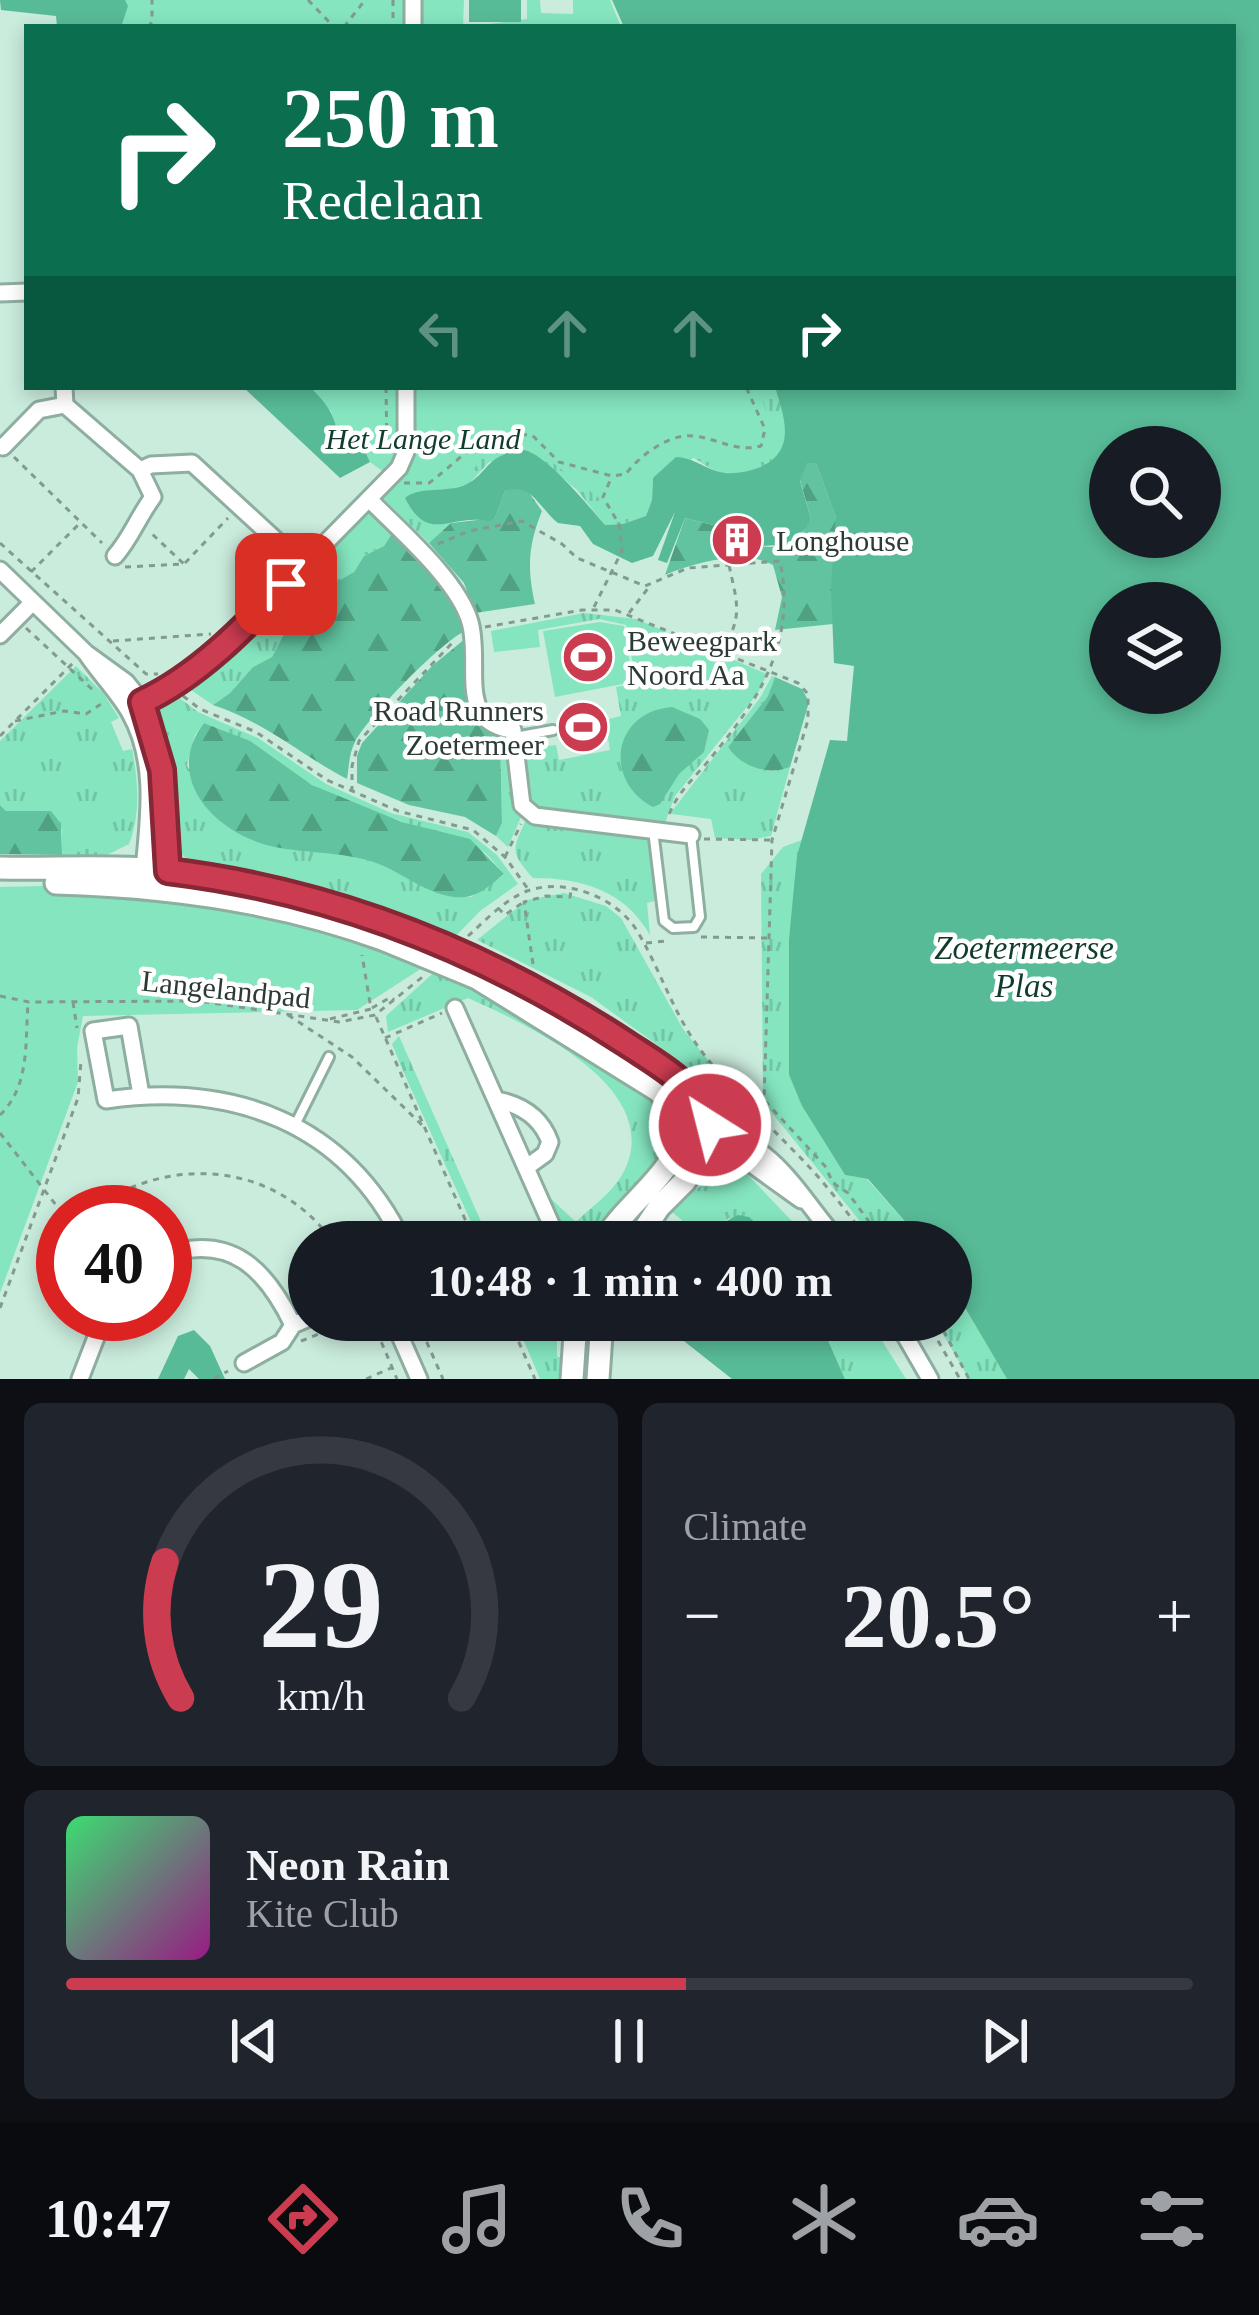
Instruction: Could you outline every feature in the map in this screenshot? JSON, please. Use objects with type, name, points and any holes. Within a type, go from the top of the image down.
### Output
[{"type":"street","points":[[135,706],[236,634],[391,477],[406,452],[406,390]]},
{"type":"street","points":[[3,447],[39,410],[64,396],[140,470],[153,497],[137,519],[131,538],[115,556]]},
{"type":"street","points":[[140,470],[192,463],[304,566]]},
{"type":"street","points":[[370,499],[460,600],[472,630],[477,710],[494,728],[513,730],[522,805],[527,812],[691,835]]},
{"type":"street","points":[[0,570],[86,652],[126,682],[162,770],[155,876]]},
{"type":"street","points":[[0,635],[33,602]]},
{"type":"street","points":[[86,652],[109,698],[135,706]]},
{"type":"street","points":[[0,868],[265,886],[543,992],[652,1061],[696,1095],[710,1125],[703,1154],[652,1221]]},
{"type":"street","points":[[0,881],[155,876]]},
{"type":"street","points":[[480,970],[659,1091],[677,1115],[681,1133],[673,1161],[617,1221]]},
{"type":"street","points":[[455,1008],[551,1221]]},
{"type":"street","points":[[141,1095],[129,1025],[92,1031],[106,1100],[197,1096],[233,1102],[295,1125],[332,1151],[373,1192],[390,1221]]},
{"type":"street","points":[[497,1100],[526,1111],[544,1126],[550,1142],[545,1154],[527,1167]]},
{"type":"street","points":[[681,1133],[710,1125],[744,1137],[775,1161],[800,1189],[804,1201]]},
{"type":"street","points":[[681,1133],[703,1154],[751,1164],[804,1201],[821,1221]]},
{"type":"street","points":[[192,1251],[211,1249],[239,1258],[288,1306]]},
{"type":"street","points":[[244,1363],[288,1336]]},
{"type":"street","points":[[80,1379],[95,1341]]},
{"type":"street","points":[[402,1341],[419,1379]]},
{"type":"street","points":[[572,1379],[575,1341]]},
{"type":"street","points":[[598,1379],[601,1341]]},
{"type":"street","points":[[908,1341],[930,1379]]},
{"type":"lane","points":[[514,737],[554,730]]},
{"type":"lane","points":[[659,829],[664,921],[673,928],[694,927],[700,916],[691,835]]},
{"type":"lane","points":[[295,1125],[329,1057]]},
{"type":"path","points":[[308,0],[331,24]]},
{"type":"path","points":[[346,24],[365,0]]},
{"type":"path","points":[[386,390],[391,477],[412,485],[428,483],[477,441],[507,433],[532,435],[559,462],[612,476],[626,474],[640,456],[689,434],[746,450],[761,446],[765,429],[747,390]]},
{"type":"path","points":[[3,447],[124,567],[184,564],[240,506]]},
{"type":"path","points":[[594,609],[618,563],[622,534],[603,497],[612,476]]},
{"type":"path","points":[[137,519],[184,564]]},
{"type":"path","points":[[419,552],[470,531],[522,521],[577,557],[650,586]]},
{"type":"path","points":[[30,573],[81,523]]},
{"type":"path","points":[[0,543],[146,674],[168,680],[200,709],[256,732],[305,768],[352,792],[398,811],[461,825],[505,857],[529,890]]},
{"type":"path","points":[[628,614],[650,586],[688,568],[780,561],[786,594],[770,673],[760,693],[677,796],[659,829]]},
{"type":"path","points":[[721,651],[735,630],[739,612],[728,564]]},
{"type":"path","points":[[352,792],[359,741],[450,644],[472,630],[594,609],[628,614],[802,686],[810,701],[772,840],[764,1100]]},
{"type":"path","points":[[15,721],[64,711],[86,714],[109,698],[16,619]]},
{"type":"path","points":[[110,641],[213,634],[196,647]]},
{"type":"path","points":[[0,736],[86,652]]},
{"type":"path","points":[[505,857],[527,812]]},
{"type":"path","points":[[691,835],[712,841],[772,840]]},
{"type":"path","points":[[467,937],[499,908],[529,890],[590,893],[617,908],[631,921],[676,1013],[701,1051],[853,1221]]},
{"type":"path","points":[[499,908],[505,915],[524,902],[570,897],[571,890]]},
{"type":"path","points":[[524,902],[533,970]]},
{"type":"path","points":[[644,944],[666,941],[664,921]]},
{"type":"path","points":[[685,939],[771,938]]},
{"type":"path","points":[[360,941],[371,1009]]},
{"type":"path","name":"Langelandpad","points":[[0,996],[29,1002],[199,1000],[327,1022],[375,1015],[431,970]]},
{"type":"path","points":[[327,1022],[334,1016],[371,1009],[391,997],[395,1001]]},
{"type":"path","points":[[47,1185],[78,1098],[82,1064],[73,1000]]},
{"type":"path","points":[[0,1115],[22,1082],[29,1002]]},
{"type":"path","points":[[385,1038],[455,1008]]},
{"type":"path","points":[[286,1014],[352,1057],[424,1127]]},
{"type":"path","points":[[375,1015],[466,1221]]},
{"type":"path","points":[[733,1086],[738,1083],[764,1100],[826,1166],[833,1183],[848,1193],[869,1221]]},
{"type":"path","points":[[0,1132],[39,1185]]},
{"type":"path","points":[[131,1185],[179,1172],[206,1172],[256,1182],[316,1221]]},
{"type":"path","points":[[0,1308],[36,1213]]},
{"type":"path","points":[[283,1342],[304,1341]]},
{"type":"path","points":[[381,1341],[397,1379]]},
{"type":"path","points":[[426,1341],[442,1379]]},
{"type":"path","points":[[518,1341],[535,1379]]},
{"type":"path","points":[[938,1341],[960,1379]]},
{"type":"path","points":[[949,1341],[969,1379]]},
{"type":"path","points":[[214,1379],[244,1363]]},
{"type":"path","points":[[366,1379],[392,1367]]},
{"type":"green space","points":[[111,0],[464,0],[463,24],[104,24]]},
{"type":"green space","points":[[527,0],[540,0],[541,13],[573,14],[573,0],[610,0],[620,24],[490,24],[527,19]]},
{"type":"green space","name":"Het Lange Land","points":[[313,390],[758,390],[774,431],[729,467],[691,445],[641,464],[652,496],[615,510],[528,444],[488,451],[468,476],[417,496],[370,462],[366,453],[348,447],[338,437],[331,411]]},
{"type":"green space","name":"Het Lange Land","points":[[513,390],[776,390],[787,429],[781,451],[748,472],[719,472],[694,458],[653,478],[646,516],[623,524],[605,525],[577,490],[531,452],[489,462],[469,484],[438,492],[420,490],[405,498],[423,520],[451,523],[429,543],[383,498],[408,468]]},
{"type":"green space","points":[[808,463],[816,463],[836,518],[833,624],[775,630],[782,597],[773,565],[761,560],[719,560],[665,575],[685,518],[721,527],[739,520],[749,546],[772,547],[798,540],[811,519],[800,480]]},
{"type":"green space","points":[[527,490],[542,511],[530,557],[535,604],[475,613],[464,583],[429,543],[451,523],[495,518],[505,491]]},
{"type":"green space","points":[[370,507],[393,532],[384,546],[364,556],[354,572],[311,604],[304,617],[286,630],[272,657],[253,667],[213,705],[185,686],[243,636]]},
{"type":"green space","points":[[393,532],[456,605],[465,631],[423,664],[362,731],[350,755],[347,779],[265,729],[213,705],[253,667],[272,657],[286,630],[304,617],[322,591],[354,572],[364,556],[384,546]]},
{"type":"green space","points":[[584,613],[636,619],[767,674],[758,693],[675,796],[665,823],[541,811],[527,796],[524,741],[537,739],[539,747],[556,745],[559,760],[610,750],[605,720],[621,716],[616,687],[636,683],[626,625],[599,619],[538,630],[540,647],[494,652],[491,631]]},
{"type":"green space","name":"Beweegpark Noord Aa","points":[[600,622],[624,626],[633,682],[555,697],[543,631]]},
{"type":"green space","points":[[466,638],[472,707],[487,728],[500,735],[502,823],[496,836],[465,817],[409,805],[357,783],[362,743],[432,666]]},
{"type":"green space","points":[[76,666],[103,693],[119,718],[111,722],[123,751],[132,749],[134,761],[133,833],[129,844],[107,855],[62,855],[62,830],[51,811],[6,811],[0,805],[0,741]]},
{"type":"green space","points":[[772,676],[768,696],[728,747],[756,768],[790,767],[771,836],[715,838],[711,819],[672,811]]},
{"type":"green space","points":[[775,677],[802,689],[809,702],[790,767],[764,770],[740,760],[728,747],[768,696]]},
{"type":"green space","points":[[173,693],[198,712],[258,738],[326,784],[391,813],[468,832],[497,855],[518,884],[480,911],[452,940],[194,866],[174,847],[167,761],[154,715],[161,701]],"holes":[[[204,723],[332,794],[469,842],[504,875],[471,897],[432,891],[379,863],[264,844],[244,836],[207,807],[187,765],[195,735]]]},
{"type":"green space","points":[[672,707],[700,719],[709,730],[704,752],[653,807],[626,781],[621,749],[637,721]]},
{"type":"green space","points":[[204,723],[250,741],[312,785],[402,822],[470,839],[504,874],[475,894],[452,897],[370,861],[273,846],[241,835],[209,811],[191,779],[193,742]]},
{"type":"green space","points":[[500,735],[510,753],[521,817],[508,847],[496,836],[502,823]]},
{"type":"green space","points":[[0,805],[6,811],[51,811],[61,824],[62,855],[0,854]]},
{"type":"green space","points":[[526,820],[644,835],[650,845],[655,901],[647,903],[650,935],[628,907],[600,890],[533,878],[516,850]]},
{"type":"green space","points":[[802,840],[789,939],[789,1075],[802,1106],[845,1175],[867,1179],[904,1221],[860,1221],[763,1102],[761,874],[783,847]]},
{"type":"green space","points":[[45,886],[283,918],[433,961],[357,1010],[83,1016],[78,1082],[40,1185],[36,1185],[0,1293],[0,887]]},
{"type":"green space","points":[[564,893],[606,906],[621,918],[683,1029],[732,1090],[732,1099],[591,997],[477,940],[527,900]]},
{"type":"green space","points":[[442,965],[654,1099],[670,1122],[670,1146],[611,1221],[577,1221],[610,1191],[626,1167],[632,1137],[624,1110],[607,1084],[553,1041],[468,998],[388,1032],[386,1016]]},
{"type":"green space","points":[[399,1036],[481,1221],[471,1221],[392,1044]]},
{"type":"green space","points":[[730,1169],[748,1175],[792,1221],[683,1221],[671,1211],[691,1192]]},
{"type":"green space","points":[[548,1196],[575,1221],[554,1221],[545,1200]]},
{"type":"green space","points":[[972,1320],[1007,1379],[969,1379],[947,1341],[972,1341]]},
{"type":"green space","points":[[524,1341],[557,1341],[557,1357],[566,1357],[566,1379],[540,1379]]},
{"type":"green space","points":[[828,1341],[882,1341],[906,1379],[845,1379]]},
{"type":"water","points":[[0,0],[125,0],[128,6],[122,24],[57,24],[56,16],[1,10]]},
{"type":"water","points":[[469,0],[521,0],[521,22],[469,22]]},
{"type":"water","name":"Zoetermeerse Plas","points":[[612,0],[1259,0],[1259,1379],[1007,1379],[972,1320],[972,1221],[905,1221],[868,1179],[845,1175],[802,1106],[789,1075],[789,939],[797,856],[830,740],[847,741],[854,666],[834,663],[831,587],[836,518],[816,463],[808,463],[800,481],[811,519],[799,536],[777,545],[749,546],[739,521],[721,527],[685,518],[667,563],[658,560],[675,512],[653,556],[632,563],[593,544],[580,526],[558,523],[522,490],[505,491],[495,518],[489,521],[431,524],[405,498],[467,484],[497,458],[523,450],[559,475],[605,525],[623,524],[646,516],[653,478],[676,457],[739,473],[770,461],[779,453],[785,434],[776,390],[1236,390],[1236,24],[623,24]]},
{"type":"water","points":[[246,390],[313,390],[344,442],[364,449],[370,462],[340,478]]},
{"type":"water","points":[[738,1215],[753,1221],[727,1221]]},
{"type":"water","points":[[192,1331],[210,1346],[225,1379],[199,1379],[189,1369],[184,1379],[158,1379],[176,1341],[192,1341]]},
{"type":"water","points":[[684,1341],[828,1341],[845,1379],[732,1379]]},
{"type":"place","name":"Longhouse","points":[[737,540]]},
{"type":"place","name":"Beweegpark Noord Aa","points":[[588,657]]},
{"type":"place","name":"Road Runners Zoetermeer","points":[[583,727]]},
{"type":"route","points":[[286,584],[204,661],[142,702],[162,770],[168,871],[305,896],[398,926],[484,963],[543,992],[652,1061],[696,1095],[710,1125]]}]
